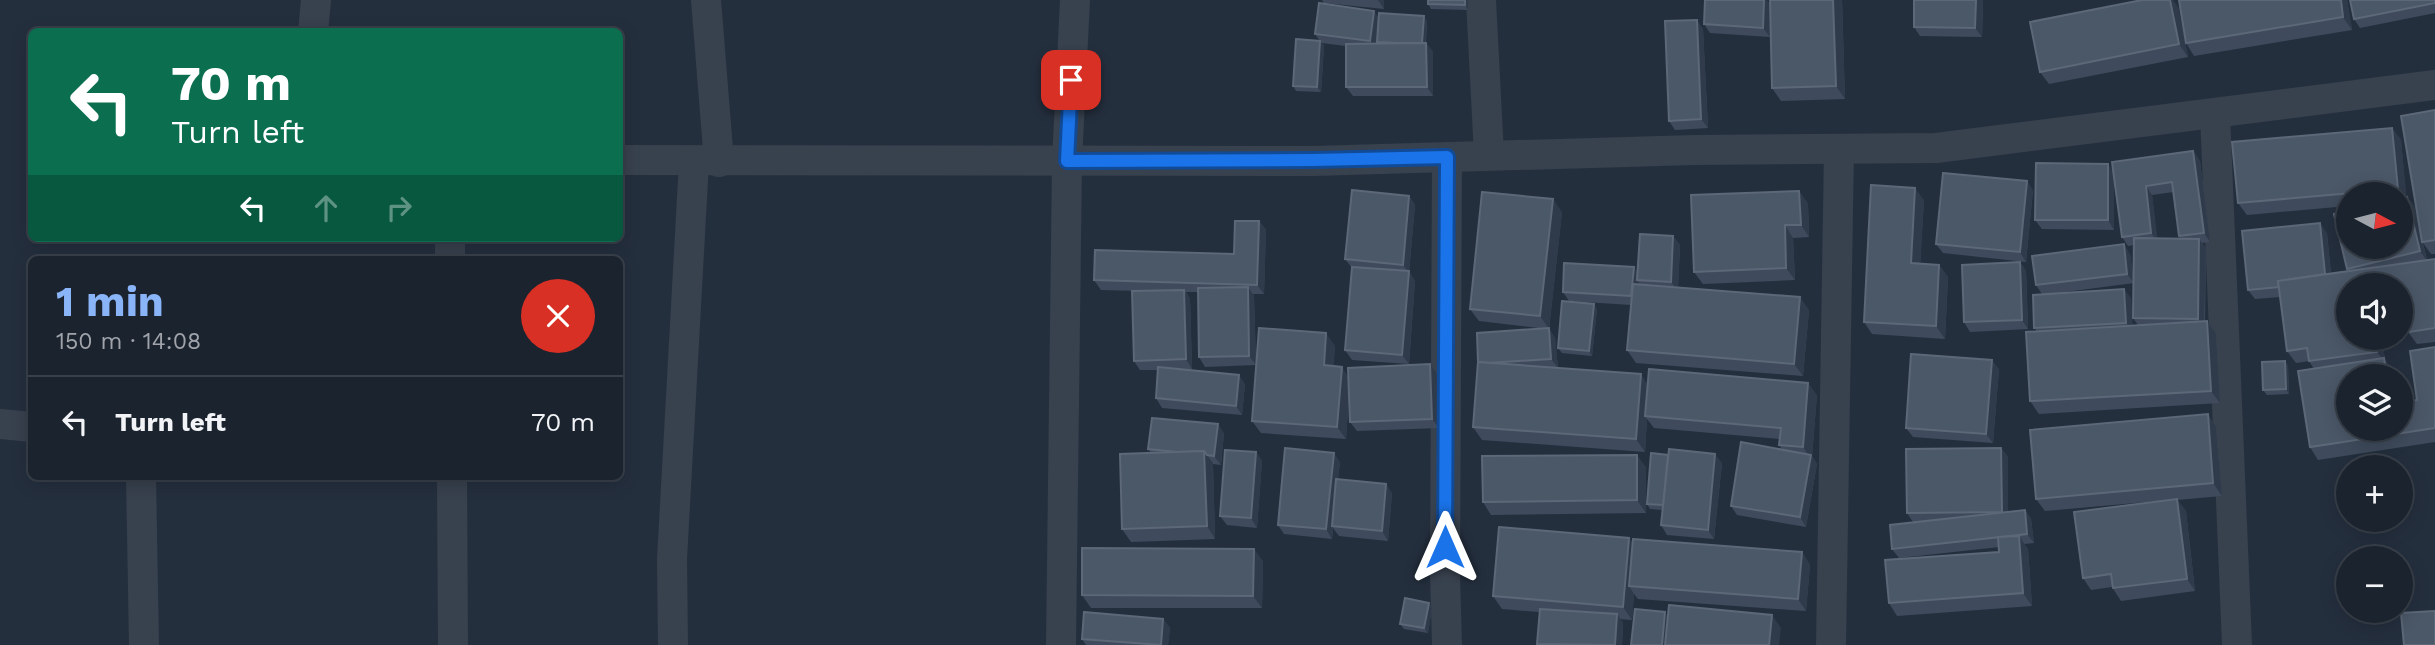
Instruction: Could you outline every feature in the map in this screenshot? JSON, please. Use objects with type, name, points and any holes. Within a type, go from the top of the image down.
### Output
[{"type":"street","points":[[313,28],[316,0]]},
{"type":"street","points":[[673,645],[672,559],[706,162],[706,0]]},
{"type":"street","points":[[1061,645],[1067,161],[1075,0]]},
{"type":"street","points":[[1482,0],[1489,155]]},
{"type":"street","points":[[623,160],[1313,160],[1695,150],[1936,148],[2435,85]]},
{"type":"street","points":[[2215,114],[2237,645]]},
{"type":"street","points":[[1831,645],[1839,149]]},
{"type":"street","points":[[1447,157],[1447,645]]},
{"type":"street","points":[[0,424],[28,427]]},
{"type":"street","points":[[142,480],[144,645]]},
{"type":"street","points":[[452,480],[453,645]]},
{"type":"building","points":[[1428,0],[1465,0],[1465,5],[1428,4]]},
{"type":"building","points":[[1705,0],[1764,0],[1763,28],[1704,24]]},
{"type":"building","points":[[1770,0],[1833,0],[1836,86],[1772,88]]},
{"type":"building","points":[[1914,0],[1976,0],[1975,28],[1914,27]]},
{"type":"building","points":[[2142,0],[2170,0],[2179,44],[2040,72],[2030,22]]},
{"type":"building","points":[[2179,0],[2341,0],[2343,17],[2186,43]]},
{"type":"building","points":[[2350,0],[2435,0],[2435,3],[2354,19]]},
{"type":"building","points":[[1319,3],[1374,11],[1370,41],[1315,34]]},
{"type":"building","points":[[1379,13],[1424,16],[1422,43],[1377,42]]},
{"type":"building","points":[[1697,20],[1701,119],[1669,121],[1665,21]]},
{"type":"building","points":[[1296,39],[1320,41],[1317,87],[1293,86]]},
{"type":"building","points":[[1426,43],[1427,87],[1346,87],[1346,44]]},
{"type":"building","points":[[2435,110],[2435,240],[2422,242],[2401,116]]},
{"type":"building","points":[[2392,128],[2397,182],[2336,182],[2336,194],[2238,203],[2232,142]]},
{"type":"building","points":[[2193,151],[2204,233],[2179,236],[2172,182],[2146,186],[2151,233],[2122,237],[2112,162]]},
{"type":"building","points":[[2036,163],[2108,164],[2108,220],[2035,220]]},
{"type":"building","points":[[1943,173],[2027,181],[2020,252],[1936,244]]},
{"type":"building","points":[[1871,185],[1915,188],[1911,263],[1939,265],[1936,326],[1864,322]]},
{"type":"building","points":[[1352,190],[1409,196],[1403,265],[1345,259]]},
{"type":"building","points":[[1799,191],[1801,225],[1785,225],[1786,268],[1694,272],[1691,195]]},
{"type":"building","points":[[1482,192],[1553,199],[1540,316],[1470,309]]},
{"type":"building","points":[[1235,221],[1259,221],[1257,285],[1094,280],[1095,250],[1234,254]]},
{"type":"building","points":[[2413,222],[2420,251],[2413,253]]},
{"type":"building","points":[[2320,223],[2325,274],[2278,281],[2279,287],[2248,290],[2242,231]]},
{"type":"building","points":[[1640,234],[1673,236],[1671,282],[1637,280]]},
{"type":"building","points":[[2134,238],[2199,239],[2198,319],[2133,318]]},
{"type":"building","points":[[2124,244],[2127,274],[2036,285],[2032,256]]},
{"type":"building","points":[[2345,259],[2388,259],[2347,269]]},
{"type":"building","points":[[2435,259],[2435,328],[2413,331],[2413,273],[2336,273],[2336,350],[2377,352],[2309,361],[2307,348],[2287,351],[2278,281]]},
{"type":"building","points":[[2020,262],[2022,320],[1964,322],[1962,265]]},
{"type":"building","points":[[1564,263],[1634,267],[1631,296],[1563,292]]},
{"type":"building","points":[[1352,267],[1409,271],[1402,355],[1345,350]]},
{"type":"building","points":[[1633,284],[1800,297],[1794,364],[1627,350]]},
{"type":"building","points":[[1248,287],[1249,356],[1199,357],[1198,288]]},
{"type":"building","points":[[2124,289],[2126,323],[2034,328],[2033,295]]},
{"type":"building","points":[[1184,290],[1186,359],[1134,361],[1132,291]]},
{"type":"building","points":[[1562,301],[1594,304],[1589,351],[1558,348]]},
{"type":"building","points":[[2207,321],[2211,391],[2030,401],[2026,332]]},
{"type":"building","points":[[1259,328],[1326,333],[1324,365],[1342,367],[1337,427],[1252,421]]},
{"type":"building","points":[[1549,328],[1551,359],[1478,362],[1477,333]]},
{"type":"building","points":[[2435,347],[2435,428],[2413,431],[2413,401],[2417,400],[2410,351]]},
{"type":"building","points":[[1911,354],[1992,360],[1986,434],[1906,428]]},
{"type":"building","points":[[2384,358],[2385,364],[2344,364]]},
{"type":"building","points":[[2285,361],[2286,389],[2263,390],[2262,362]]},
{"type":"building","points":[[1478,362],[1641,374],[1636,439],[1473,427]]},
{"type":"building","points":[[1430,364],[1432,419],[1350,422],[1348,368]]},
{"type":"building","points":[[2336,365],[2336,441],[2349,441],[2310,447],[2298,371]]},
{"type":"building","points":[[1158,367],[1239,375],[1236,406],[1156,398]]},
{"type":"building","points":[[1649,369],[1808,383],[1803,447],[1779,445],[1781,428],[1645,416]]},
{"type":"building","points":[[2208,414],[2213,483],[2036,499],[2030,430]]},
{"type":"building","points":[[1152,418],[1218,424],[1214,456],[1207,455],[1204,451],[1148,449]]},
{"type":"building","points":[[1741,442],[1811,455],[1800,517],[1731,506]]},
{"type":"building","points":[[1285,448],[1334,453],[1326,529],[1278,525]]},
{"type":"building","points":[[2001,448],[2002,512],[1907,513],[1906,449]]},
{"type":"building","points":[[1669,449],[1715,454],[1708,530],[1661,525]]},
{"type":"building","points":[[1225,450],[1256,452],[1251,518],[1220,516]]},
{"type":"building","points":[[1204,451],[1207,526],[1122,529],[1120,454]]},
{"type":"building","points":[[1651,453],[1668,455],[1663,505],[1647,504]]},
{"type":"building","points":[[1637,455],[1637,500],[1483,502],[1482,456]]},
{"type":"building","points":[[1336,479],[1386,484],[1382,531],[1332,526]]},
{"type":"building","points":[[2177,499],[2187,579],[2113,588],[2111,574],[2083,578],[2074,512]]},
{"type":"building","points":[[2025,510],[2027,534],[1892,549],[1890,525]]},
{"type":"building","points":[[1499,527],[1629,538],[1623,607],[1493,596]]},
{"type":"building","points":[[2019,536],[2023,593],[1889,603],[1885,560],[1999,552],[1998,537]]},
{"type":"building","points":[[1633,539],[1802,552],[1798,599],[1629,586]]},
{"type":"building","points":[[1082,548],[1254,549],[1253,596],[1082,595]]},
{"type":"building","points":[[1405,598],[1429,603],[1424,628],[1400,624]]},
{"type":"building","points":[[1669,605],[1772,615],[1769,645],[1665,645]]},
{"type":"building","points":[[1540,609],[1617,614],[1615,645],[1537,644]]},
{"type":"building","points":[[1635,609],[1665,612],[1662,645],[1631,645]]},
{"type":"building","points":[[2435,611],[2435,645],[2404,645],[2402,623],[2413,623],[2413,612]]},
{"type":"building","points":[[1084,612],[1163,619],[1161,645],[1082,639]]},
{"type":"route","points":[[1071,80],[1067,161],[1447,157],[1445,547]]}]
